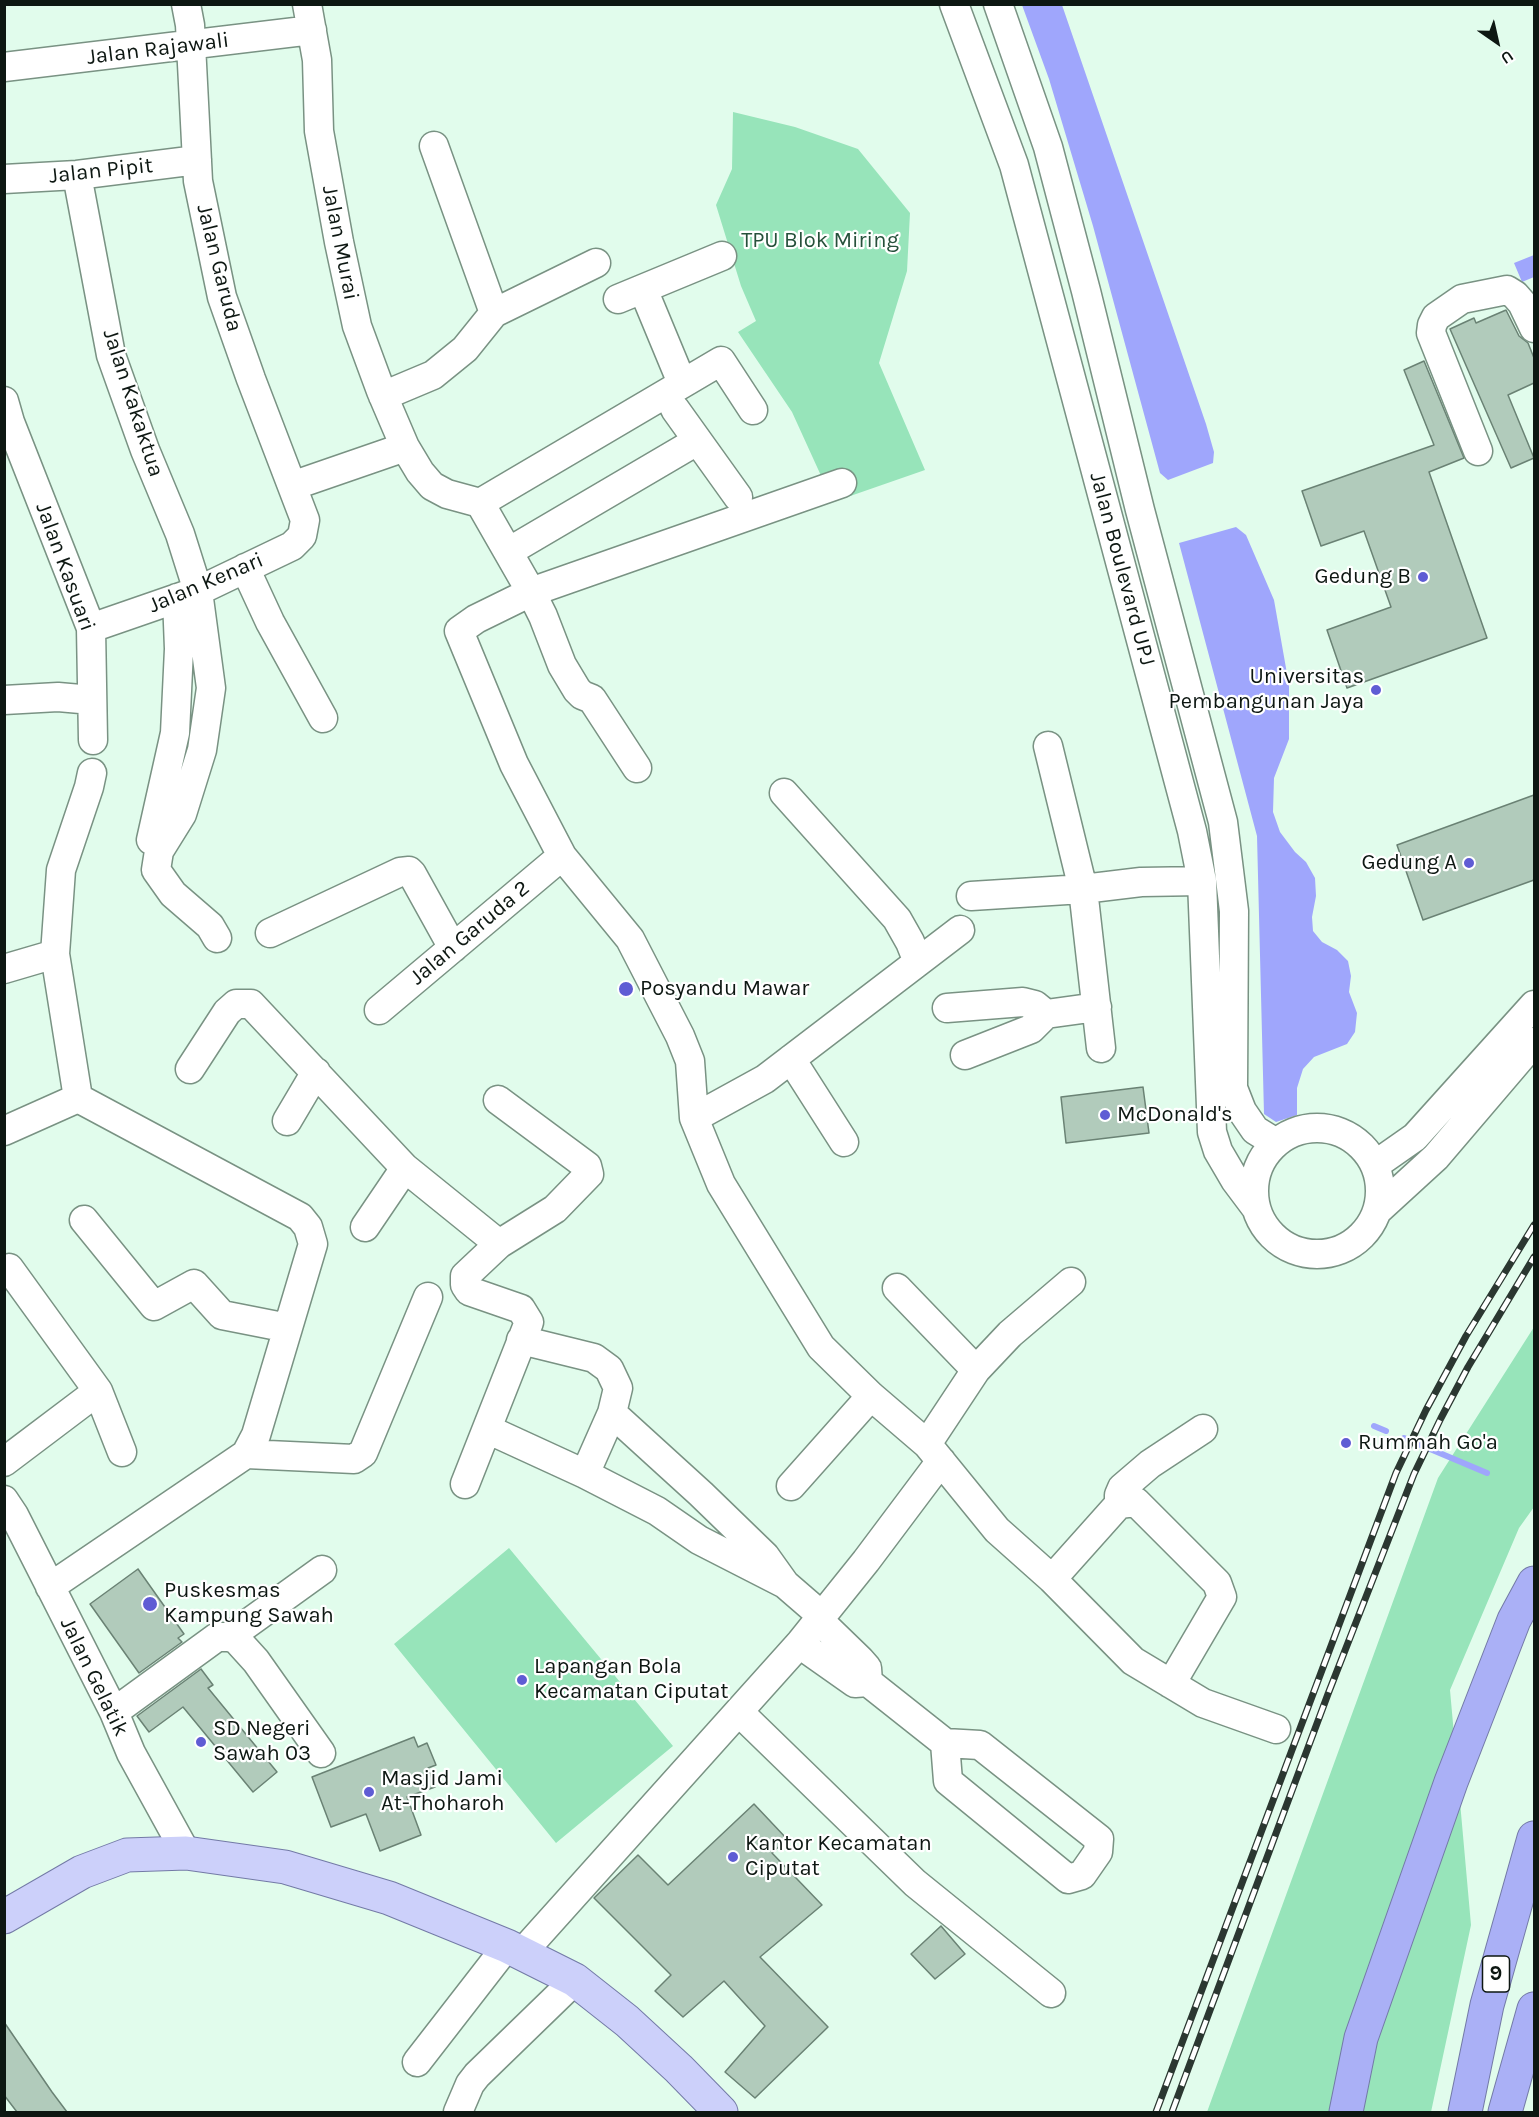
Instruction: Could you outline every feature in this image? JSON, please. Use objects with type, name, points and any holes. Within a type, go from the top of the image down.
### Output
[{"type":"highway","points":[[1346,2112],[1361,2038],[1451,1782],[1514,1620],[1534,1583]]},
{"type":"highway","name":"9","points":[[1465,2112],[1487,2006],[1534,1838]]},
{"type":"highway","name":"9","points":[[1505,2112],[1534,2009]]},
{"type":"main road","points":[[4,1917],[82,1872],[126,1855],[186,1853],[285,1867],[389,1899],[514,1950],[575,1980],[627,2021],[680,2069],[721,2112]]},
{"type":"street","name":"Jalan Garuda","points":[[186,4],[191,45],[198,181],[222,297],[305,520]]},
{"type":"street","name":"Jalan Boulevard UPJ","points":[[954,4],[1014,165],[1192,831],[1202,881],[1212,1132],[1218,1151],[1235,1180],[1256,1208]]},
{"type":"street","name":"Jalan Boulevard UPJ","points":[[998,4],[1048,147],[1140,510],[1223,822],[1234,911],[1233,1088],[1242,1111],[1255,1130],[1276,1143]]},
{"type":"street","name":"Jalan Rajawali","points":[[4,67],[191,45],[309,17]]},
{"type":"street","name":"Jalan Murai","points":[[309,17],[317,60],[320,131],[339,242],[357,326],[405,447],[420,472],[432,486],[447,494],[480,503]]},
{"type":"street","points":[[434,146],[494,313]]},
{"type":"street","name":"Jalan Pipit","points":[[4,179],[77,176],[197,160]]},
{"type":"street","name":"Jalan Kakaktua","points":[[77,176],[111,355],[145,450],[180,534],[188,595]]},
{"type":"street","points":[[722,256],[631,294],[698,441],[738,497]]},
{"type":"street","points":[[383,396],[433,375],[465,349],[494,313],[596,263]]},
{"type":"street","points":[[1478,451],[1431,333],[1432,325],[1436,317],[1462,299],[1507,290],[1522,303],[1534,328]]},
{"type":"street","points":[[637,768],[592,699],[577,690],[562,665],[531,592],[480,503],[678,396],[720,361],[753,410]]},
{"type":"street","name":"Jalan Kasuari","points":[[4,401],[10,422],[91,628],[93,740]]},
{"type":"street","points":[[508,552],[698,441]]},
{"type":"street","points":[[292,486],[405,447]]},
{"type":"street","points":[[842,483],[531,592],[476,619],[459,631],[514,764],[562,856],[630,939],[681,1036],[690,1060],[694,1118],[722,1184],[821,1347],[934,1453],[997,1530],[1052,1579],[1133,1661],[1203,1703],[1276,1729]]},
{"type":"street","points":[[1108,518],[1140,510]]},
{"type":"street","name":"Jalan Kenari","points":[[91,628],[188,595],[292,546],[302,536],[305,520]]},
{"type":"street","points":[[245,568],[270,622],[323,718]]},
{"type":"street","points":[[151,840],[175,733],[179,649],[188,595]]},
{"type":"street","points":[[188,595],[211,688],[210,699],[202,750],[183,814],[159,851],[156,870],[173,894],[210,926],[217,938]]},
{"type":"street","points":[[4,700],[58,697],[92,700]]},
{"type":"street","points":[[1048,746],[1083,889],[1101,1048]]},
{"type":"street","points":[[78,1098],[55,954],[61,870],[92,773]]},
{"type":"street","points":[[784,793],[897,919],[918,962]]},
{"type":"street","name":"Jalan Garuda 2","points":[[379,1010],[562,856]]},
{"type":"street","points":[[270,933],[400,872],[409,871],[453,948]]},
{"type":"street","points":[[971,896],[1083,889],[1142,882],[1202,881]]},
{"type":"street","points":[[694,1118],[765,1079],[960,930]]},
{"type":"street","points":[[4,969],[55,954]]},
{"type":"street","points":[[947,1008],[1023,1002],[1035,1005],[1046,1014]]},
{"type":"street","points":[[190,1069],[227,1012],[236,1004],[251,1004],[405,1168],[499,1244]]},
{"type":"street","points":[[1375,1165],[1415,1137],[1534,1005]]},
{"type":"street","points":[[965,1055],[1030,1029],[1046,1014],[1097,1007]]},
{"type":"street","points":[[1377,1211],[1436,1157],[1534,1042]]},
{"type":"street","points":[[791,1059],[844,1142]]},
{"type":"street","points":[[287,1121],[316,1072]]},
{"type":"street","points":[[4,1131],[78,1098]]},
{"type":"street","points":[[50,1587],[246,1454],[256,1435],[312,1244],[308,1227],[300,1217],[78,1098]]},
{"type":"street","points":[[465,1484],[529,1322],[521,1310],[469,1291],[465,1285],[465,1276],[499,1244],[555,1209],[589,1174],[590,1170],[498,1100]]},
{"type":"street","points":[[1324,1128],[1337,1131],[1359,1143],[1368,1153],[1380,1179],[1381,1193],[1370,1227],[1357,1240],[1342,1249],[1324,1254],[1307,1254],[1289,1248],[1263,1225],[1256,1208],[1254,1191],[1257,1173],[1264,1156],[1276,1143],[1305,1129],[1324,1128]]},
{"type":"street","points":[[365,1227],[405,1168]]},
{"type":"street","points":[[84,1220],[154,1306],[194,1284],[222,1316],[288,1328]]},
{"type":"street","points":[[9,1268],[98,1391],[122,1452]]},
{"type":"street","points":[[417,2062],[514,1950],[739,1712],[814,1627],[912,1502],[976,1370],[1010,1334],[1071,1282]]},
{"type":"street","points":[[897,1288],[976,1370]]},
{"type":"street","points":[[246,1454],[354,1459],[363,1453],[428,1297]]},
{"type":"street","points":[[521,1340],[594,1358],[609,1369],[618,1388],[612,1413],[585,1474]]},
{"type":"street","points":[[4,1462],[98,1391]]},
{"type":"street","points":[[791,1486],[871,1396]]},
{"type":"street","points":[[612,1413],[765,1556],[814,1627],[811,1652],[855,1683],[868,1682],[945,1743],[980,1744],[1099,1839],[1098,1852],[1082,1875],[1068,1880],[948,1781],[945,1743]]},
{"type":"street","points":[[487,1429],[585,1474],[657,1511],[699,1540],[785,1584]]},
{"type":"street","points":[[1119,1504],[1122,1488],[1150,1464],[1203,1429]]},
{"type":"street","points":[[657,1511],[680,1476]]},
{"type":"street","name":"Jalan Gelatik","points":[[4,1500],[14,1515],[114,1712],[131,1753],[186,1853]]},
{"type":"street","points":[[1052,1579],[1119,1504],[1136,1502],[1217,1583],[1222,1598],[1171,1684]]},
{"type":"street","points":[[229,1636],[322,1570]]},
{"type":"street","points":[[114,1712],[217,1637],[229,1636],[236,1639],[256,1661],[321,1753]]},
{"type":"street","points":[[739,1712],[915,1883],[1050,1993]]},
{"type":"street","points":[[458,2112],[470,2084],[477,2075],[575,1980]]},
{"type":"green space","name":"TPU Blok Miring","points":[[733,112],[795,127],[858,149],[910,213],[907,271],[879,363],[925,470],[833,502],[792,412],[738,332],[756,321],[741,286],[716,205],[732,169]]},
{"type":"green space","points":[[1534,1327],[1534,1507],[1519,1528],[1450,1690],[1471,1925],[1431,2112],[1207,2112],[1438,1478]]},
{"type":"green space","name":"Lapangan Bola Kecamatan Ciputat","points":[[509,1548],[673,1746],[556,1843],[394,1644]]},
{"type":"water","points":[[1022,5],[1062,5],[1206,424],[1214,452],[1213,463],[1168,480],[1160,473],[1093,226],[1049,79]]},
{"type":"water","points":[[1534,255],[1534,277],[1522,282],[1514,263]]},
{"type":"water","points":[[1236,527],[1246,535],[1274,600],[1289,685],[1289,739],[1274,778],[1273,812],[1280,832],[1306,862],[1315,878],[1313,931],[1322,942],[1337,950],[1348,961],[1351,976],[1349,992],[1357,1013],[1355,1032],[1347,1044],[1314,1057],[1303,1069],[1297,1088],[1297,1115],[1276,1122],[1264,1114],[1257,836],[1179,543]]},
{"type":"building","points":[[1506,310],[1519,336],[1528,343],[1534,358],[1534,383],[1508,395],[1534,458],[1511,468],[1450,329],[1474,318],[1476,323]]},
{"type":"building","name":"Gedung B","points":[[1424,361],[1464,458],[1429,472],[1487,638],[1347,688],[1327,630],[1391,607],[1364,531],[1321,546],[1302,491],[1434,445],[1404,370]]},
{"type":"building","name":"Gedung A","points":[[1534,795],[1534,880],[1423,920],[1397,845]]},
{"type":"building","name":"McDonald's","points":[[1143,1087],[1149,1133],[1066,1143],[1061,1097]]},
{"type":"building","points":[[138,1569],[184,1634],[178,1638],[182,1642],[139,1673],[90,1604]]},
{"type":"building","points":[[201,1669],[213,1685],[208,1688],[277,1772],[253,1792],[183,1707],[149,1732],[137,1716]]},
{"type":"building","name":"Masjid Jami At-Thoharoh","points":[[414,1737],[418,1747],[427,1743],[436,1765],[428,1768],[435,1787],[407,1797],[421,1835],[380,1851],[366,1814],[331,1827],[312,1777]]},
{"type":"building","points":[[754,1804],[787,1839],[772,1853],[822,1905],[760,1957],[828,2027],[755,2098],[725,2072],[765,2026],[724,1981],[683,2017],[655,1991],[671,1975],[594,1898],[638,1855],[668,1885]]},
{"type":"building","points":[[941,1926],[965,1954],[935,1979],[911,1954]]},
{"type":"building","points":[[4,2022],[67,2112],[17,2112],[4,2095]]},
{"type":"waterway","points":[[1374,1426],[1386,1431]]},
{"type":"waterway","points":[[1404,1438],[1487,1473]]},
{"type":"railway","points":[[1156,2112],[1396,1473],[1426,1410],[1466,1336],[1534,1225]]},
{"type":"railway","points":[[1172,2112],[1328,1694],[1414,1474],[1468,1367],[1534,1257]]},
{"type":"place","name":"Gedung B","points":[[1423,577]]},
{"type":"place","name":"Universitas Pembangunan Jaya","points":[[1376,690]]},
{"type":"place","name":"Gedung A","points":[[1469,863]]},
{"type":"place","name":"Posyandu Mawar","points":[[626,989]]},
{"type":"place","name":"McDonald's","points":[[1105,1115]]},
{"type":"place","name":"Rummah Go'a","points":[[1346,1443]]},
{"type":"place","name":"Puskesmas Kampung Sawah","points":[[150,1604]]},
{"type":"place","name":"Lapangan Bola Kecamatan Ciputat","points":[[522,1680]]},
{"type":"place","name":"SD Negeri Sawah 03","points":[[201,1742]]},
{"type":"place","name":"Masjid Jami At-Thoharoh","points":[[369,1792]]},
{"type":"place","name":"Kantor Kecamatan Ciputat","points":[[733,1857]]}]
